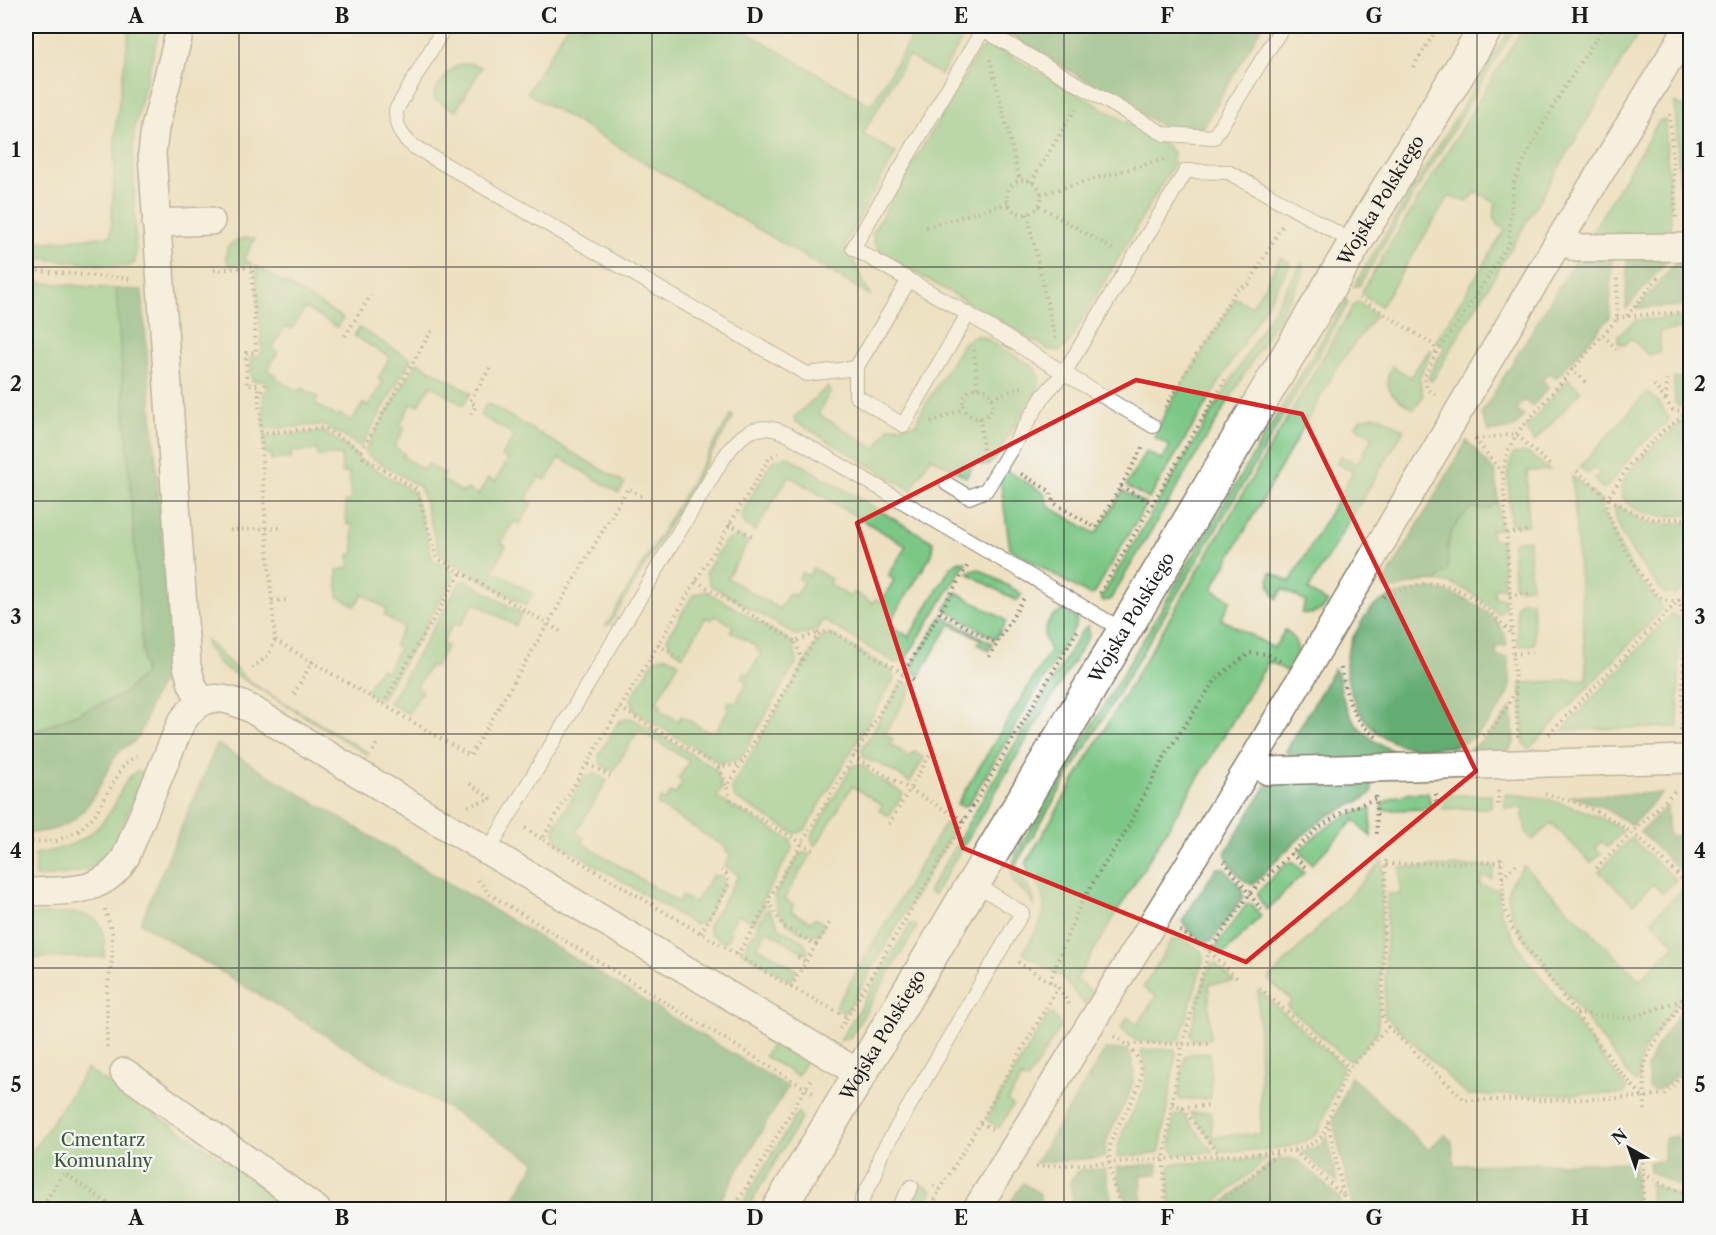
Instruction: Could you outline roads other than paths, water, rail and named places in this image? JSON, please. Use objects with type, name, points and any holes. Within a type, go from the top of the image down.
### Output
[{"type":"main road","name":"Wojska Polskiego","points":[[778,1209],[1486,26]]},
{"type":"street","points":[[181,26],[155,128],[152,153],[187,666],[192,684],[201,702]]},
{"type":"street","points":[[976,1209],[1252,762],[1560,239],[1689,26]]},
{"type":"street","points":[[156,223],[211,221]]},
{"type":"street","points":[[1560,239],[1576,248],[1684,247]]},
{"type":"street","points":[[26,892],[86,888],[110,877],[126,856],[181,723],[192,708],[201,702],[224,698],[242,705],[860,1074]]},
{"type":"street","points":[[1252,762],[1268,771],[1376,769],[1514,776],[1674,760]]},
{"type":"street","points":[[124,1072],[317,1209]]},
{"type":"lane","points":[[445,26],[396,110],[396,123],[402,136],[414,146],[807,374],[856,368]]},
{"type":"lane","points":[[1153,426],[968,314],[853,248],[982,27],[1164,134],[1214,137],[1283,26]]},
{"type":"lane","points":[[947,484],[969,496],[986,490],[1044,395],[1064,373],[1186,171],[1228,172],[1355,243]]},
{"type":"lane","points":[[909,280],[856,368],[856,396],[903,425],[968,314]]},
{"type":"lane","points":[[488,851],[730,447],[744,435],[760,427],[776,428],[789,435],[1124,631]]},
{"type":"lane","points":[[863,1209],[862,1199],[875,1175],[880,1156],[1022,913],[974,883]]},
{"type":"lane","points":[[897,1209],[910,1187]]},
{"type":"park label","name":"Cmentarz Komunalny","points":[[103,1150]]}]
